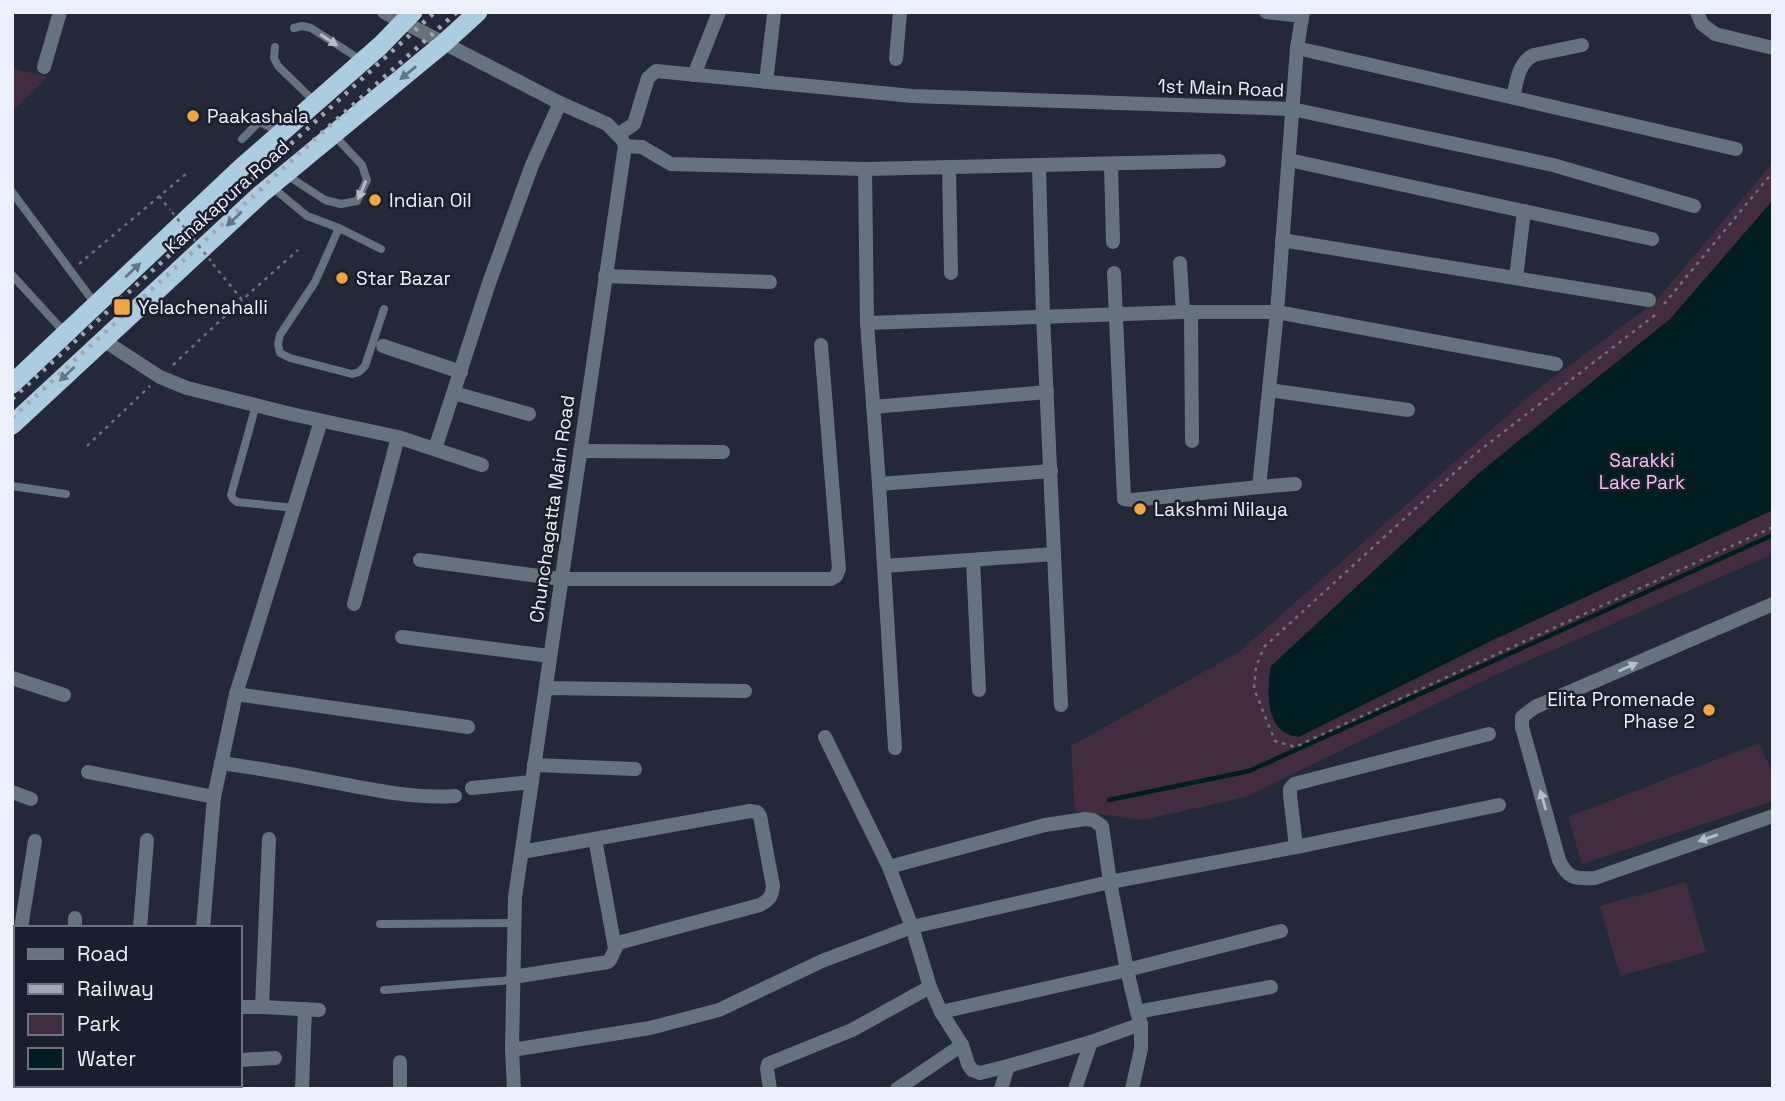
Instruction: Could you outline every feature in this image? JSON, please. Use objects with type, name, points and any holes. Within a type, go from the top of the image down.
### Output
[{"type":"highway","name":"Kanakapura Road","points":[[12,425],[278,180],[478,12]]},
{"type":"highway","name":"Kanakapura Road","points":[[12,384],[241,168],[363,61],[408,17]]},
{"type":"street","points":[[44,66],[60,12]]},
{"type":"street","points":[[384,12],[408,17],[444,43],[560,103],[607,124],[622,140],[642,147],[671,164],[865,169],[1219,161]]},
{"type":"street","points":[[694,75],[719,12]]},
{"type":"street","points":[[896,60],[900,12]]},
{"type":"street","points":[[1266,12],[1303,14],[1292,109],[1553,165],[1694,206]]},
{"type":"street","points":[[1697,12],[1702,24],[1714,34],[1773,48]]},
{"type":"street","points":[[766,82],[774,15]]},
{"type":"street","points":[[1513,97],[1522,64],[1527,58],[1582,44]]},
{"type":"street","points":[[1297,48],[1736,149]]},
{"type":"street","name":"1st Main Road","points":[[622,140],[634,124],[648,78],[656,71],[912,96],[1292,109],[1277,312],[1259,487]]},
{"type":"street","points":[[435,449],[489,283],[532,165],[560,103]]},
{"type":"street","name":"Chunchagatta Main Road","points":[[514,1089],[512,1050],[515,897],[605,276],[622,140]]},
{"type":"street","points":[[1289,160],[1652,239]]},
{"type":"street","points":[[1111,164],[1113,242]]},
{"type":"street","points":[[1039,165],[1043,316],[1061,705]]},
{"type":"street","points":[[949,167],[951,273]]},
{"type":"street","points":[[865,169],[867,323],[880,484],[895,748]]},
{"type":"street","points":[[1516,278],[1524,211]]},
{"type":"street","points":[[1282,240],[1649,300]]},
{"type":"street","points":[[1180,263],[1187,312],[1192,441]]},
{"type":"street","points":[[1114,273],[1125,499],[1295,484]]},
{"type":"street","points":[[605,276],[770,282]]},
{"type":"street","points":[[867,323],[1187,312],[1277,312],[1556,364]]},
{"type":"street","points":[[103,340],[163,378],[187,388],[398,437],[482,465]]},
{"type":"street","points":[[420,560],[561,579],[831,579],[839,569],[821,345]]},
{"type":"street","points":[[383,346],[461,372]]},
{"type":"street","points":[[1269,390],[1408,410]]},
{"type":"street","points":[[873,407],[1047,392]]},
{"type":"street","points":[[454,393],[529,414]]},
{"type":"street","points":[[203,926],[214,797],[236,694],[321,421]]},
{"type":"street","points":[[354,604],[398,437]]},
{"type":"street","points":[[580,451],[723,452]]},
{"type":"street","points":[[880,484],[1051,471]]},
{"type":"street","points":[[884,566],[1054,554]]},
{"type":"street","points":[[973,560],[979,690]]},
{"type":"street","points":[[1773,604],[1535,707],[1522,717],[1522,727],[1559,860],[1571,877],[1595,878],[1773,816]]},
{"type":"street","points":[[402,637],[550,656]]},
{"type":"street","points":[[12,678],[64,695]]},
{"type":"street","points":[[546,688],[745,691]]},
{"type":"street","points":[[236,694],[468,727]]},
{"type":"street","points":[[1296,847],[1290,795],[1294,784],[1489,734]]},
{"type":"street","points":[[825,737],[889,867],[941,1012],[962,1045],[968,1064],[976,1072],[1008,1066],[1091,1042],[1139,1018],[1271,987]]},
{"type":"street","points":[[221,763],[400,795],[455,796]]},
{"type":"street","points":[[534,765],[635,769]]},
{"type":"street","points":[[88,772],[214,797]]},
{"type":"street","points":[[472,788],[532,782]]},
{"type":"street","points":[[12,792],[32,799]]},
{"type":"street","points":[[512,1050],[650,1027],[719,1010],[822,961],[912,927],[1110,882],[1499,805]]},
{"type":"street","points":[[513,979],[608,962],[618,943],[760,905],[768,901],[773,886],[760,817],[757,812],[750,811],[522,852]]},
{"type":"street","points":[[889,867],[1045,825],[1085,819],[1093,820],[1102,826],[1110,882],[1139,1018],[1141,1049],[1132,1089]]},
{"type":"street","points":[[262,1007],[269,839]]},
{"type":"street","points":[[595,839],[615,948]]},
{"type":"street","points":[[140,926],[147,840]]},
{"type":"street","points":[[21,926],[35,841]]},
{"type":"street","points":[[941,1012],[1127,970],[1281,931]]},
{"type":"street","points":[[770,1089],[768,1064],[852,1030],[930,987]]},
{"type":"street","points":[[242,1007],[312,1009],[302,1089]]},
{"type":"street","points":[[1075,1089],[1091,1042]]},
{"type":"street","points":[[897,1089],[962,1045]]},
{"type":"street","points":[[242,1060],[275,1058]]},
{"type":"street","points":[[400,1062],[400,1089]]},
{"type":"street","points":[[1001,1089],[1008,1066]]},
{"type":"lane","points":[[294,28],[311,28],[363,61]]},
{"type":"lane","points":[[275,47],[274,58],[278,66],[316,103]]},
{"type":"lane","points":[[242,139],[258,122],[282,132]]},
{"type":"lane","points":[[278,180],[325,201],[341,204],[357,201],[367,180],[362,165],[333,134]]},
{"type":"lane","points":[[278,180],[307,216],[381,249]]},
{"type":"lane","points":[[12,192],[96,305]]},
{"type":"lane","points":[[338,229],[315,282],[280,335],[278,344],[281,353],[290,358],[352,374],[359,372],[365,366],[384,309]]},
{"type":"lane","points":[[12,275],[66,334]]},
{"type":"lane","points":[[256,405],[231,495],[237,502],[294,508]]},
{"type":"lane","points":[[12,486],[66,494]]},
{"type":"lane","points":[[380,924],[515,923]]},
{"type":"lane","points":[[384,990],[513,979]]},
{"type":"path","points":[[1664,304],[1773,172]]},
{"type":"path","points":[[71,271],[187,173]]},
{"type":"path","points":[[159,196],[242,300],[298,250]]},
{"type":"path","points":[[1655,315],[1475,454],[1264,646],[1256,667],[1254,690],[1275,741],[1295,747],[1773,527]]},
{"type":"green space","points":[[12,68],[48,77],[12,111]]},
{"type":"green space","name":"Sarakki Lake Park","points":[[1773,162],[1773,554],[1491,677],[1246,797],[1143,820],[1075,811],[1071,746],[1239,652],[1540,387],[1655,302]]},
{"type":"green space","points":[[1759,743],[1773,774],[1773,801],[1582,864],[1568,817]]},
{"type":"green space","points":[[1686,882],[1706,952],[1620,976],[1600,906]]},
{"type":"water","name":"Sarakki Lake Park","points":[[1773,200],[1773,510],[1493,640],[1299,737],[1289,735],[1281,729],[1271,714],[1269,704],[1271,666],[1479,473],[1670,319]]},
{"type":"waterway","points":[[1109,800],[1249,771],[1773,535]]},
{"type":"railway","points":[[12,399],[435,12]]},
{"type":"railway","points":[[12,418],[457,12]]},
{"type":"place","name":"Paakashala","points":[[193,116]]},
{"type":"place","name":"Indian Oil","points":[[375,200]]},
{"type":"place","name":"Star Bazar","points":[[342,278]]},
{"type":"place","name":"Yelachenahalli","points":[[122,307]]},
{"type":"place","name":"Lakshmi Nilaya","points":[[1140,509]]},
{"type":"place","name":"Elita Promenade Phase 2","points":[[1709,710]]}]
